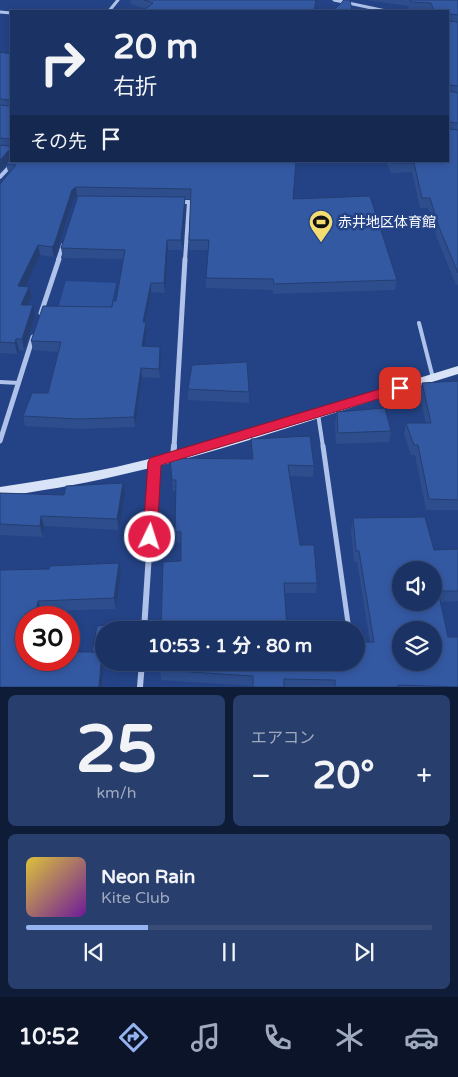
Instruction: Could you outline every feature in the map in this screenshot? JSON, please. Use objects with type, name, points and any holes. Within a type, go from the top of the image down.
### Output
[{"type":"street","points":[[110,10],[118,0]]},
{"type":"street","points":[[334,0],[381,10]]},
{"type":"street","points":[[0,176],[14,162]]},
{"type":"street","points":[[170,202],[189,202],[173,458]]},
{"type":"street","points":[[39,320],[66,238]]},
{"type":"street","points":[[0,441],[36,328]]},
{"type":"street","points":[[0,492],[48,486],[173,458],[458,370]]},
{"type":"street","points":[[145,621],[155,462]]},
{"type":"street","points":[[140,687],[141,671]]},
{"type":"lane","points":[[419,323],[433,378]]},
{"type":"lane","points":[[0,382],[19,383]]},
{"type":"lane","points":[[318,413],[348,621]]},
{"type":"shaded area","points":[[66,281],[116,283],[110,313],[57,312]]},
{"type":"building","points":[[144,0],[316,0],[314,10],[144,10],[153,3]]},
{"type":"building","points":[[344,0],[350,0],[352,10],[334,10]]},
{"type":"building","points":[[410,0],[458,0],[458,15],[449,16],[449,10],[434,10],[431,3],[410,2]]},
{"type":"building","points":[[449,21],[458,22],[458,86],[450,85]]},
{"type":"building","points":[[0,52],[10,54],[10,100],[0,99]]},
{"type":"building","points":[[449,91],[458,93],[458,123],[450,122]]},
{"type":"building","points":[[0,105],[10,106],[10,139],[0,138]]},
{"type":"building","points":[[449,129],[458,130],[458,273],[439,227],[430,198],[422,198],[414,163],[393,163],[449,162]]},
{"type":"building","points":[[0,145],[9,146],[10,149],[0,160]]},
{"type":"building","points":[[10,159],[10,162],[296,162],[293,199],[370,196],[397,280],[274,284],[273,279],[206,278],[209,240],[189,240],[191,189],[76,187],[72,190],[54,245],[52,247],[38,245],[18,286],[29,287],[21,305],[33,305],[22,339],[16,339],[15,343],[0,342],[0,184],[16,165],[6,164]]},
{"type":"building","points":[[78,196],[185,197],[181,240],[167,240],[164,283],[151,283],[143,322],[146,322],[142,346],[160,347],[159,369],[141,368],[134,417],[78,419],[23,416],[32,393],[48,393],[61,342],[31,341],[43,306],[112,307],[113,301],[116,301],[125,250],[61,248]]},
{"type":"building","points":[[247,362],[249,392],[188,389],[192,365]]},
{"type":"building","points":[[458,381],[458,500],[429,499],[418,445],[414,445],[406,423],[431,423],[422,383]]},
{"type":"building","points":[[385,408],[391,431],[338,433],[337,412]]},
{"type":"building","points":[[310,436],[314,466],[288,465],[300,545],[314,545],[317,583],[284,583],[286,621],[161,621],[163,562],[181,561],[181,532],[175,532],[176,480],[172,480],[170,458],[253,459],[251,439]]},
{"type":"building","points":[[123,483],[117,519],[41,516],[40,526],[0,524],[0,493],[64,495],[66,486]]},
{"type":"building","points":[[425,517],[434,550],[458,549],[458,591],[442,591],[442,561],[392,561],[392,611],[442,611],[442,609],[448,637],[458,637],[458,687],[398,685],[398,687],[335,687],[335,680],[284,679],[284,687],[253,687],[253,676],[176,671],[365,671],[365,642],[374,642],[359,551],[356,551],[353,518]]},
{"type":"building","points":[[119,563],[114,598],[38,601],[37,606],[15,606],[15,671],[80,671],[80,652],[95,652],[95,671],[100,671],[99,687],[0,687],[0,570],[49,569],[50,566]]},
{"type":"building","points":[[95,636],[95,652],[92,652]]},
{"type":"place","name":"赤井地区体育館","points":[[321,243]]},
{"type":"route","points":[[150,537],[155,462],[400,388]]}]
